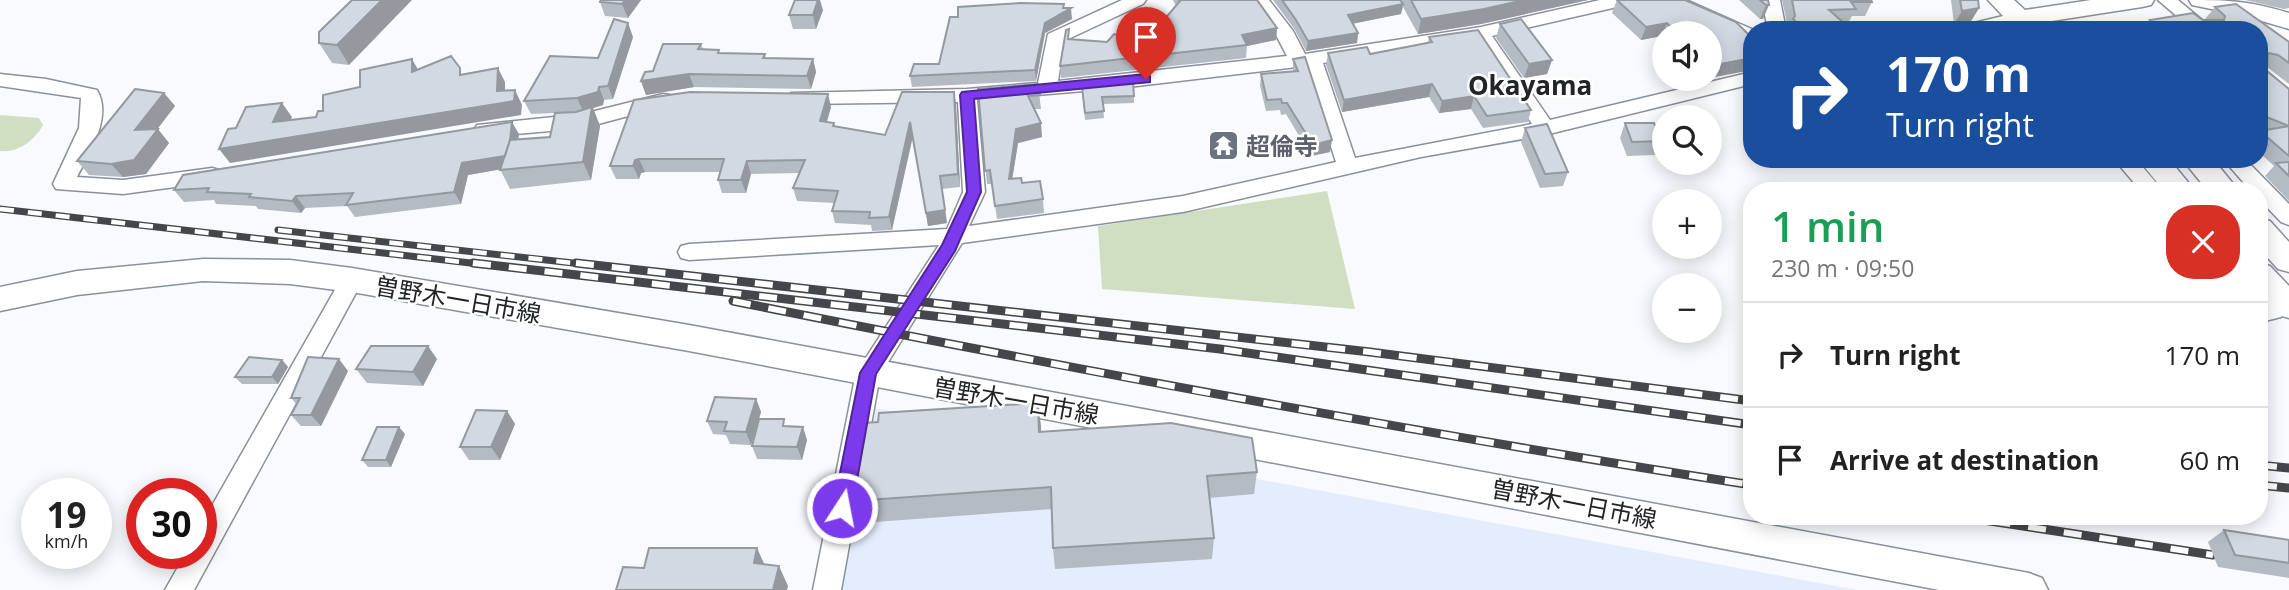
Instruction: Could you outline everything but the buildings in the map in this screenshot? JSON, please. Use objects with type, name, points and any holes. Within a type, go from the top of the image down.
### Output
[{"type":"main road","points":[[2000,0],[2039,18],[2142,0]]},
{"type":"main road","points":[[2201,0],[2249,9],[2289,21]]},
{"type":"main road","points":[[2160,168],[2173,182]]},
{"type":"main road","points":[[2204,168],[2217,182]]},
{"type":"main road","points":[[2268,239],[2289,261]]},
{"type":"main road","name":"曽野木一日市線","points":[[0,299],[77,283],[203,270],[290,272],[352,280],[689,338],[2029,590]]},
{"type":"street","points":[[1047,87],[1055,38],[1137,0]]},
{"type":"street","points":[[1259,0],[1305,59],[1348,167]]},
{"type":"street","points":[[781,98],[967,95],[1120,82],[1481,33],[1624,0]]},
{"type":"street","points":[[1671,0],[1743,32]]},
{"type":"street","points":[[1771,0],[1775,21]]},
{"type":"street","points":[[2167,0],[2194,21]]},
{"type":"street","points":[[2021,21],[2039,18]]},
{"type":"street","points":[[1481,33],[1545,128]]},
{"type":"street","points":[[0,80],[46,85],[90,94],[94,104],[85,137],[63,184],[123,187],[232,173]]},
{"type":"street","points":[[689,252],[955,236],[1183,204],[1421,150],[1545,128],[1743,80]]},
{"type":"street","points":[[827,590],[868,373],[955,236],[974,192],[967,95]]},
{"type":"street","points":[[461,134],[513,125],[584,121],[635,105],[682,97]]},
{"type":"street","points":[[2132,168],[2145,182]]},
{"type":"street","points":[[2243,168],[2256,182]]},
{"type":"street","points":[[2268,195],[2289,217]]},
{"type":"street","points":[[217,523],[352,280]]},
{"type":"street","points":[[179,590],[191,569]]},
{"type":"shaded area","points":[[852,404],[1857,590],[823,590]]},
{"type":"green space","points":[[0,115],[39,118],[43,125],[25,145],[0,151]]},
{"type":"green space","points":[[1327,191],[1355,309],[1102,289],[1098,226]]},
{"type":"railway","points":[[0,209],[488,265]]},
{"type":"railway","points":[[278,230],[591,265]]},
{"type":"railway","points":[[473,263],[1220,349],[1743,424]]},
{"type":"railway","points":[[576,263],[1370,352],[1743,400]]},
{"type":"railway","points":[[733,301],[1241,399],[1743,484]]},
{"type":"railway","points":[[2268,466],[2289,468]]},
{"type":"railway","points":[[2268,486],[2289,488]]},
{"type":"railway","points":[[2016,525],[2213,555]]},
{"type":"place","name":"超倫寺","points":[[1223,145]]},
{"type":"district","name":"Okayama","points":[[1530,85]]},
{"type":"route","points":[[842,508],[868,373],[949,247],[974,192],[967,95],[1146,79]]}]
